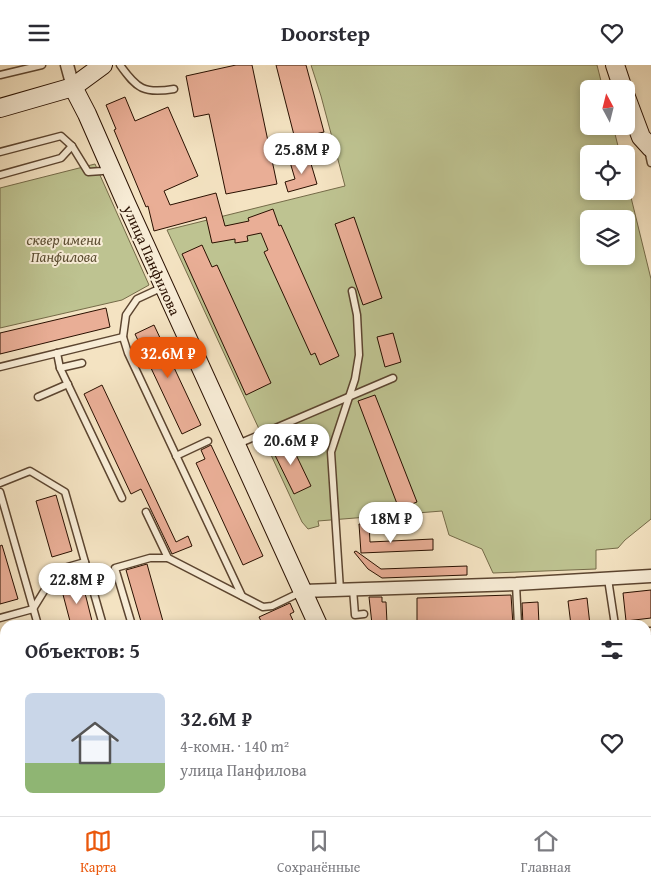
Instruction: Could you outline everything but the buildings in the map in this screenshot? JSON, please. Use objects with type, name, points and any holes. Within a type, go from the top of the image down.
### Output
[{"type":"main road","points":[[0,108],[73,87],[103,65]]},
{"type":"main road","points":[[615,65],[620,80]]},
{"type":"main road","name":"улица Панфилова","points":[[73,87],[87,114],[316,620]]},
{"type":"main road","points":[[635,121],[641,137],[649,146]]},
{"type":"street","points":[[67,65],[73,87]]},
{"type":"street","points":[[303,591],[516,584],[651,576]]},
{"type":"lane","points":[[0,75],[42,65]]},
{"type":"lane","points":[[120,65],[132,82],[142,89],[161,91],[174,89]]},
{"type":"lane","points":[[0,152],[60,137],[72,146],[88,172],[102,171],[111,167]]},
{"type":"lane","points":[[0,175],[61,159],[72,146]]},
{"type":"lane","points":[[649,146],[651,163]]},
{"type":"lane","points":[[164,286],[137,299],[126,315],[124,337],[128,353],[242,596]]},
{"type":"lane","points":[[352,291],[357,315],[359,355],[355,379],[331,452],[347,590],[355,615],[364,614]]},
{"type":"lane","points":[[0,367],[124,337]]},
{"type":"lane","points":[[57,353],[60,368],[122,498]]},
{"type":"lane","points":[[60,368],[82,363]]},
{"type":"lane","points":[[236,445],[393,378]]},
{"type":"lane","points":[[38,397],[68,383]]},
{"type":"lane","points":[[176,456],[208,441]]},
{"type":"lane","points":[[0,483],[30,471],[65,492],[102,620]]},
{"type":"lane","points":[[0,492],[36,620]]},
{"type":"lane","points":[[146,511],[168,558]]},
{"type":"lane","points":[[131,620],[115,568],[150,558],[168,558],[263,607],[272,606],[303,591]]},
{"type":"lane","points":[[0,618],[33,609],[57,570],[85,562]]},
{"type":"lane","points":[[608,579],[614,620]]},
{"type":"lane","points":[[516,584],[518,620]]},
{"type":"green space","points":[[311,65],[597,65],[601,80],[580,80],[580,135],[615,135],[618,145],[580,145],[580,200],[632,200],[634,210],[580,210],[580,265],[635,265],[635,214],[651,279],[651,519],[618,548],[596,550],[596,569],[493,573],[482,549],[449,535],[442,511],[318,521],[319,526],[308,529],[302,522],[167,230],[345,186]]},
{"type":"green space","name":"сквер имени Панфилова","points":[[95,164],[149,285],[122,300],[0,328],[0,188]]}]
